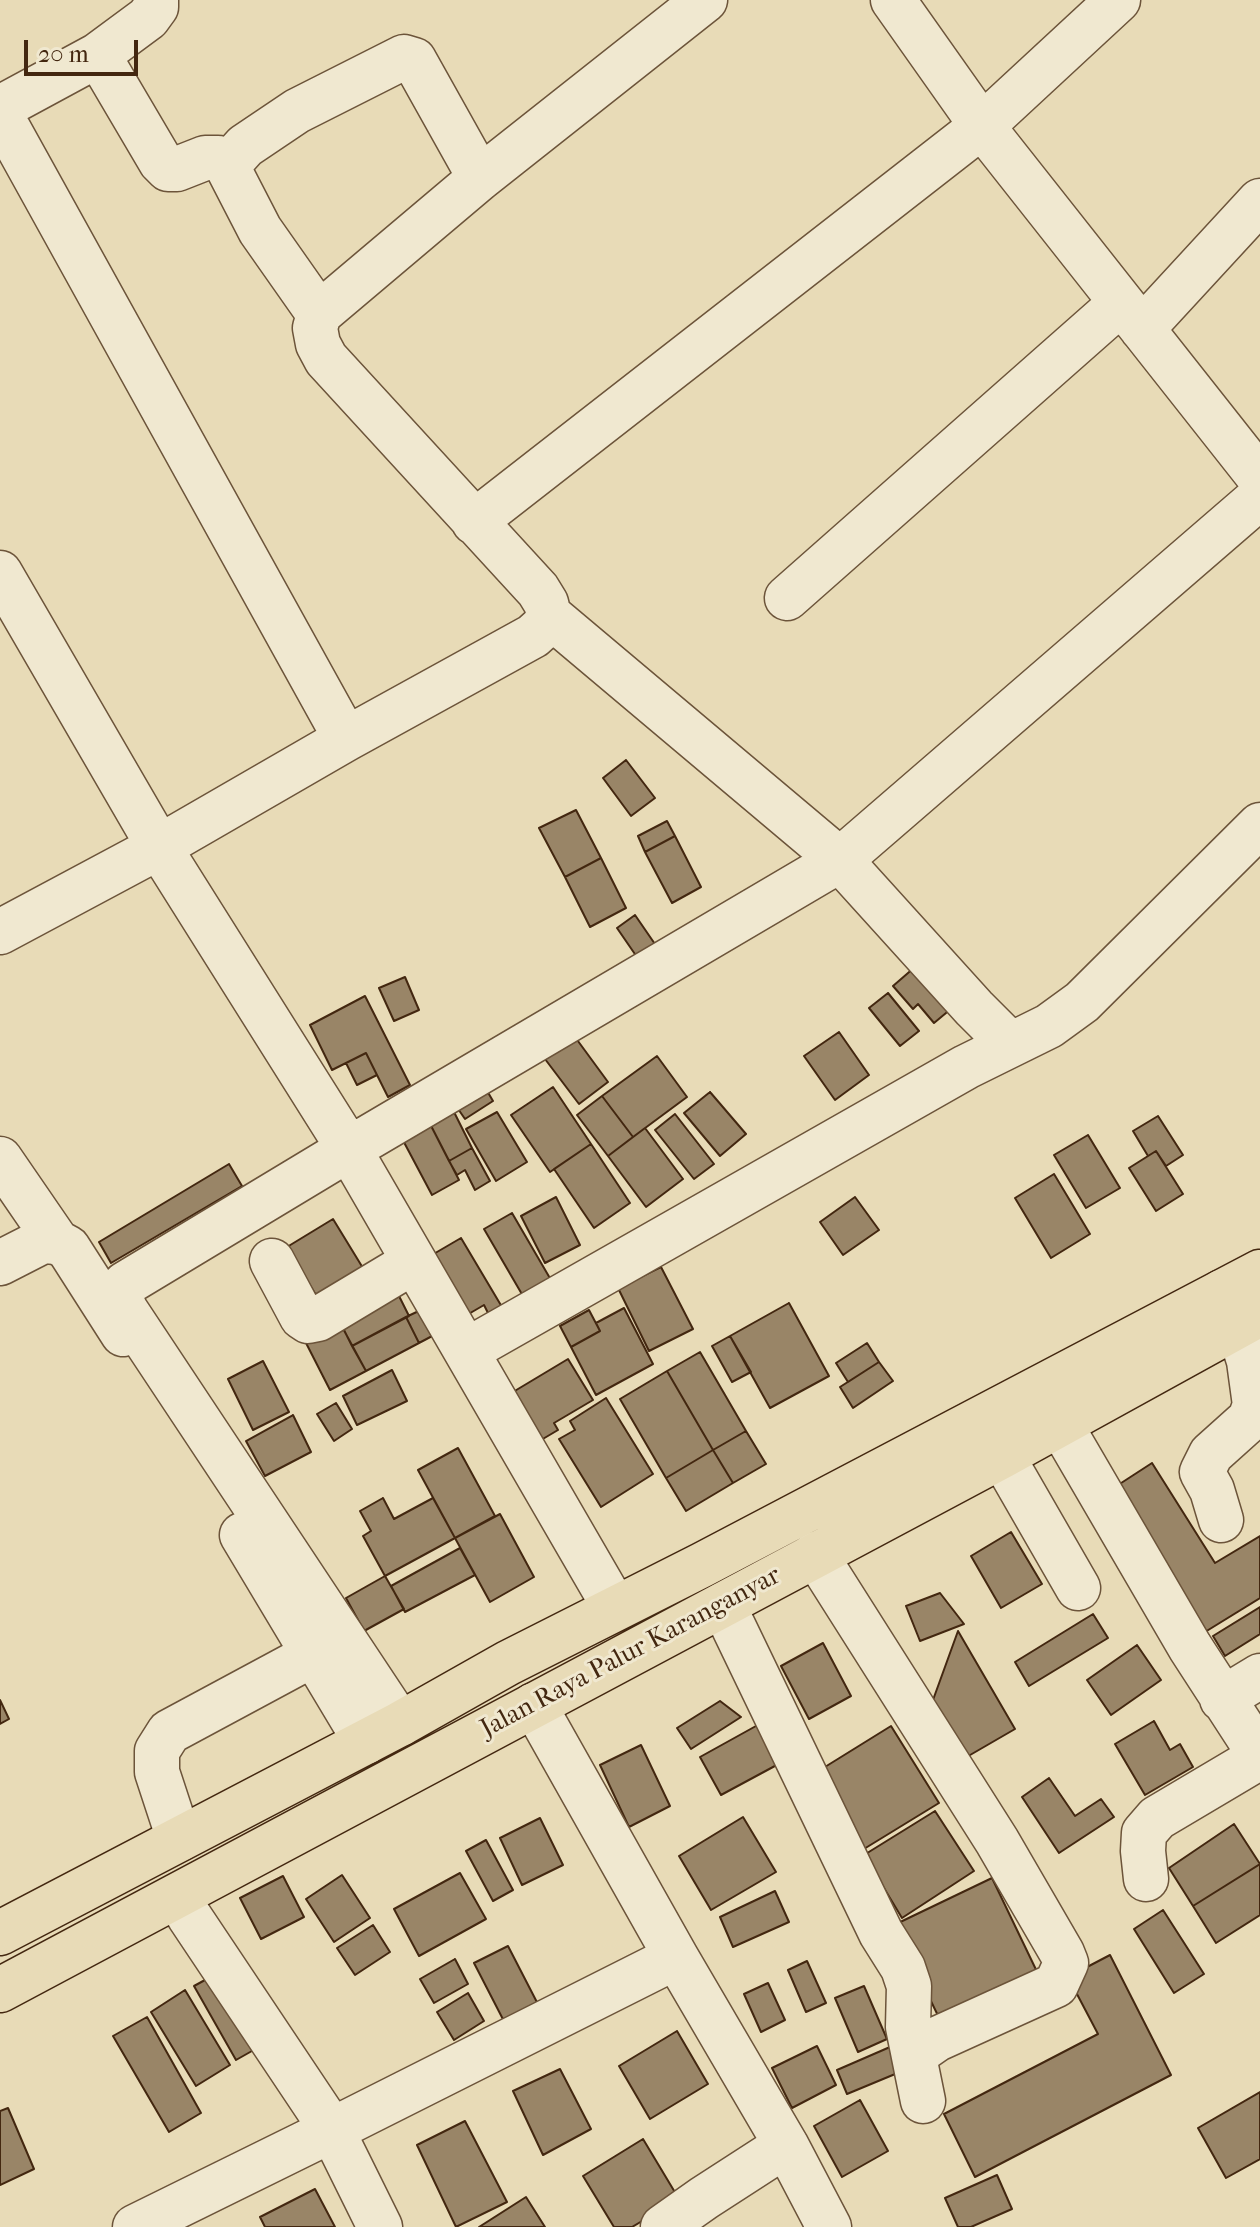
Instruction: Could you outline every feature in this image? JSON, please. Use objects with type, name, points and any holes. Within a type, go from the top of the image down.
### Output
[{"type":"main road","name":"Jalan Raya Palur Karanganyar","points":[[4,1980],[178,1896],[1060,1424],[1240,1311],[1260,1272]]},
{"type":"main road","name":"Jalan Raya Palur Karanganyar","points":[[0,1933],[383,1733],[508,1663],[603,1589],[702,1565],[794,1516],[1240,1311]]},
{"type":"main road","points":[[794,1516],[815,1554]]},
{"type":"main road","points":[[702,1565],[723,1605]]},
{"type":"main road","points":[[603,1589],[640,1648]]},
{"type":"main road","points":[[508,1663],[534,1705]]},
{"type":"street","points":[[705,0],[480,178],[319,314],[315,328],[318,344],[326,359],[538,590],[549,615],[840,860],[1010,1044]]},
{"type":"street","points":[[893,0],[982,126],[1260,478]]},
{"type":"street","points":[[474,522],[982,126],[1118,0]]},
{"type":"street","points":[[0,108],[98,55],[148,18],[161,2]]},
{"type":"street","points":[[98,55],[168,169],[177,169],[205,158],[218,158],[227,166],[260,230],[319,314]]},
{"type":"street","points":[[227,166],[245,146],[297,111],[404,57],[414,60],[480,178]]},
{"type":"street","points":[[0,114],[346,739]]},
{"type":"street","points":[[787,598],[1132,316],[1260,201]]},
{"type":"street","points":[[383,1733],[126,1311],[120,1298],[125,1284],[840,860],[1260,497]]},
{"type":"street","points":[[0,573],[159,847],[349,1149],[603,1589]]},
{"type":"street","points":[[0,932],[159,847],[533,636],[544,626],[549,615]]},
{"type":"street","points":[[466,1351],[952,1075],[1049,1026],[1082,1002],[1260,825]]},
{"type":"street","points":[[0,1159],[57,1242]]},
{"type":"street","points":[[0,1263],[43,1241],[57,1242],[68,1248],[137,1355],[314,1654],[383,1733]]},
{"type":"street","points":[[272,1261],[302,1317],[308,1321],[318,1319],[413,1262]]},
{"type":"street","points":[[1221,1520],[1212,1490],[1202,1472],[1211,1454],[1250,1419],[1255,1405],[1256,1379],[1249,1361],[1240,1311]]},
{"type":"street","points":[[1060,1424],[1222,1699],[1260,1756],[1157,1818],[1144,1833],[1146,1879]]},
{"type":"street","points":[[1002,1456],[1078,1588]]},
{"type":"street","points":[[815,1554],[997,1841],[1066,1963],[1056,1985],[937,2039],[914,2055]]},
{"type":"street","points":[[723,1605],[881,1933],[903,1968],[909,1986],[908,2027],[923,2101]]},
{"type":"street","points":[[179,1839],[157,1772],[157,1751],[169,1732],[314,1654]]},
{"type":"street","points":[[1222,1699],[1260,1676]]},
{"type":"street","points":[[534,1705],[786,2145],[829,2227]]},
{"type":"street","points":[[178,1896],[332,2130],[380,2227]]},
{"type":"street","points":[[135,2227],[676,1957]]},
{"type":"street","points":[[663,2227],[786,2145]]},
{"type":"building","points":[[626,760],[655,798],[631,816],[603,778]]},
{"type":"building","points":[[576,810],[601,858],[565,877],[539,828]]},
{"type":"building","points":[[667,821],[675,836],[645,852],[638,836]]},
{"type":"building","points":[[675,836],[701,887],[672,903],[645,852]]},
{"type":"building","points":[[601,858],[626,908],[590,927],[565,877]]},
{"type":"building","points":[[635,915],[657,947],[639,960],[617,928]]},
{"type":"building","points":[[923,960],[958,1003],[934,1023],[918,1004],[913,1009],[893,986]]},
{"type":"building","points":[[405,977],[419,1010],[394,1021],[379,988]]},
{"type":"building","points":[[888,993],[919,1031],[900,1046],[869,1008]]},
{"type":"building","points":[[365,996],[410,1085],[388,1097],[366,1053],[332,1070],[310,1025]]},
{"type":"building","points":[[839,1032],[869,1075],[835,1100],[804,1056]]},
{"type":"building","points":[[575,1037],[608,1082],[579,1104],[545,1059]]},
{"type":"building","points":[[366,1053],[377,1075],[357,1085],[346,1063]]},
{"type":"building","points":[[657,1056],[687,1097],[633,1137],[602,1096]]},
{"type":"building","points":[[483,1084],[493,1101],[465,1119],[454,1103]]},
{"type":"building","points":[[553,1087],[591,1144],[550,1172],[511,1115]]},
{"type":"building","points":[[710,1092],[746,1134],[720,1156],[684,1113]]},
{"type":"building","points":[[602,1096],[633,1137],[608,1156],[577,1115]]},
{"type":"building","points":[[450,1104],[472,1148],[449,1161],[426,1116]]},
{"type":"building","points":[[497,1112],[527,1162],[496,1181],[466,1129]]},
{"type":"building","points":[[675,1114],[714,1164],[694,1179],[655,1130]]},
{"type":"building","points":[[426,1116],[459,1180],[432,1195],[398,1131]]},
{"type":"building","points":[[1158,1116],[1183,1155],[1166,1166],[1156,1151],[1148,1156],[1133,1131]]},
{"type":"building","points":[[645,1128],[683,1179],[646,1207],[608,1156]]},
{"type":"building","points":[[1088,1135],[1120,1188],[1086,1208],[1054,1155]]},
{"type":"building","points":[[591,1144],[630,1203],[594,1228],[554,1169]]},
{"type":"building","points":[[472,1148],[490,1181],[475,1190],[465,1170],[457,1175],[449,1161]]},
{"type":"building","points":[[1156,1151],[1183,1194],[1156,1211],[1129,1168]]},
{"type":"building","points":[[229,1164],[242,1186],[111,1263],[99,1242]]},
{"type":"building","points":[[1054,1174],[1090,1234],[1051,1258],[1015,1198]]},
{"type":"building","points":[[556,1197],[580,1245],[545,1263],[521,1216]]},
{"type":"building","points":[[855,1197],[879,1230],[843,1255],[820,1222]]},
{"type":"building","points":[[512,1213],[551,1280],[523,1296],[484,1229]]},
{"type":"building","points":[[333,1219],[366,1273],[320,1302],[287,1247]]},
{"type":"building","points":[[461,1238],[502,1307],[489,1315],[484,1305],[460,1319],[425,1259]]},
{"type":"building","points":[[661,1267],[693,1329],[649,1351],[618,1288]]},
{"type":"building","points":[[394,1286],[409,1316],[352,1346],[337,1316]]},
{"type":"building","points":[[789,1303],[829,1376],[770,1408],[730,1336]]},
{"type":"building","points":[[624,1308],[653,1364],[596,1395],[571,1347],[600,1331],[596,1323]]},
{"type":"building","points":[[423,1309],[436,1334],[419,1343],[406,1317]]},
{"type":"building","points":[[589,1310],[600,1331],[571,1347],[560,1326]]},
{"type":"building","points":[[406,1317],[419,1343],[366,1371],[352,1346]]},
{"type":"building","points":[[340,1323],[366,1371],[330,1390],[305,1341]]},
{"type":"building","points":[[730,1336],[751,1372],[732,1382],[712,1346]]},
{"type":"building","points":[[867,1343],[879,1362],[848,1382],[836,1363]]},
{"type":"building","points":[[700,1352],[746,1431],[713,1450],[667,1371]]},
{"type":"building","points":[[568,1359],[593,1400],[554,1423],[558,1430],[536,1443],[508,1395]]},
{"type":"building","points":[[263,1361],[289,1412],[253,1430],[228,1379]]},
{"type":"building","points":[[879,1362],[893,1381],[853,1408],[840,1387]]},
{"type":"building","points":[[392,1370],[407,1401],[357,1425],[343,1396]]},
{"type":"building","points":[[667,1371],[713,1450],[666,1478],[620,1399]]},
{"type":"building","points":[[606,1398],[653,1474],[601,1507],[559,1439],[575,1430],[570,1421]]},
{"type":"building","points":[[336,1403],[352,1429],[334,1441],[317,1414]]},
{"type":"building","points":[[293,1415],[311,1452],[265,1476],[246,1441]]},
{"type":"building","points":[[746,1431],[766,1464],[733,1483],[713,1450]]},
{"type":"building","points":[[458,1448],[495,1516],[455,1538],[418,1470]]},
{"type":"building","points":[[713,1450],[733,1483],[686,1511],[666,1478]]},
{"type":"building","points":[[1152,1463],[1215,1563],[1260,1536],[1260,1598],[1205,1632],[1115,1487]]},
{"type":"building","points":[[383,1498],[394,1519],[433,1498],[455,1538],[385,1576],[363,1536],[371,1531],[360,1511]]},
{"type":"building","points":[[500,1514],[534,1577],[490,1602],[455,1538]]},
{"type":"building","points":[[1011,1532],[1042,1584],[1001,1608],[971,1556]]},
{"type":"building","points":[[460,1548],[475,1575],[405,1612],[391,1586]]},
{"type":"building","points":[[385,1576],[404,1609],[364,1631],[346,1598]]},
{"type":"building","points":[[940,1593],[964,1624],[920,1641],[906,1606]]},
{"type":"building","points":[[1260,1607],[1260,1634],[1225,1656],[1213,1636]]},
{"type":"building","points":[[1093,1614],[1108,1638],[1029,1686],[1015,1662]]},
{"type":"building","points":[[958,1631],[1015,1729],[958,1762],[929,1711]]},
{"type":"building","points":[[823,1643],[851,1696],[809,1719],[781,1666]]},
{"type":"building","points":[[1137,1645],[1161,1680],[1111,1715],[1087,1680]]},
{"type":"building","points":[[0,1700],[9,1719],[0,1724]]},
{"type":"building","points":[[720,1701],[741,1717],[691,1749],[677,1728]]},
{"type":"building","points":[[765,1721],[786,1760],[721,1795],[700,1757]]},
{"type":"building","points":[[1154,1721],[1170,1750],[1180,1744],[1193,1767],[1145,1795],[1115,1744]]},
{"type":"building","points":[[891,1726],[939,1803],[859,1852],[812,1775]]},
{"type":"building","points":[[641,1745],[670,1806],[629,1827],[600,1765]]},
{"type":"building","points":[[1049,1778],[1075,1816],[1101,1799],[1114,1817],[1059,1853],[1022,1797]]},
{"type":"building","points":[[935,1811],[974,1871],[902,1918],[864,1855]]},
{"type":"building","points":[[743,1817],[776,1872],[711,1910],[679,1856]]},
{"type":"building","points":[[540,1818],[563,1865],[522,1885],[500,1838]]},
{"type":"building","points":[[1234,1824],[1260,1864],[1193,1906],[1169,1868]]},
{"type":"building","points":[[486,1840],[513,1890],[493,1901],[466,1851]]},
{"type":"building","points":[[1260,1864],[1260,1915],[1216,1943],[1193,1906]]},
{"type":"building","points":[[460,1873],[486,1919],[419,1956],[394,1909]]},
{"type":"building","points":[[342,1875],[370,1918],[334,1942],[306,1899]]},
{"type":"building","points":[[283,1876],[304,1917],[261,1939],[240,1898]]},
{"type":"building","points":[[992,1878],[1041,1980],[944,2028],[894,1925]]},
{"type":"building","points":[[775,1891],[789,1922],[733,1947],[720,1917]]},
{"type":"building","points":[[1163,1910],[1204,1974],[1174,1993],[1134,1929]]},
{"type":"building","points":[[373,1925],[390,1952],[355,1975],[337,1948]]},
{"type":"building","points":[[508,1946],[542,2012],[508,2029],[474,1963]]},
{"type":"building","points":[[1110,1955],[1171,2075],[975,2177],[944,2114],[1098,2034],[1068,1977]]},
{"type":"building","points":[[455,1959],[468,1984],[434,2003],[420,1979]]},
{"type":"building","points":[[807,1961],[826,2003],[806,2012],[788,1970]]},
{"type":"building","points":[[216,1974],[259,2047],[236,2060],[194,1986]]},
{"type":"building","points":[[768,1983],[785,2020],[761,2032],[744,1994]]},
{"type":"building","points":[[864,1986],[887,2039],[858,2052],[835,1998]]},
{"type":"building","points":[[185,1990],[230,2065],[196,2086],[151,2012]]},
{"type":"building","points":[[468,1993],[484,2021],[454,2040],[437,2012]]},
{"type":"building","points":[[147,2017],[201,2113],[169,2132],[113,2036]]},
{"type":"building","points":[[677,2031],[708,2084],[650,2119],[619,2066]]},
{"type":"building","points":[[817,2046],[836,2085],[792,2108],[772,2068]]},
{"type":"building","points":[[890,2047],[900,2072],[847,2094],[837,2070]]},
{"type":"building","points":[[560,2069],[591,2129],[543,2155],[513,2091]]},
{"type":"building","points":[[1260,2092],[1260,2159],[1226,2178],[1198,2128]]},
{"type":"building","points":[[860,2100],[888,2151],[842,2177],[814,2126]]},
{"type":"building","points":[[8,2108],[34,2169],[0,2185],[0,2111]]},
{"type":"building","points":[[465,2121],[507,2202],[456,2227],[417,2145]]},
{"type":"building","points":[[643,2139],[679,2199],[632,2227],[614,2227],[583,2176]]},
{"type":"building","points":[[997,2175],[1012,2209],[971,2227],[958,2227],[945,2198]]},
{"type":"building","points":[[315,2189],[335,2227],[265,2227],[260,2217]]},
{"type":"building","points":[[526,2197],[545,2227],[479,2227]]}]
